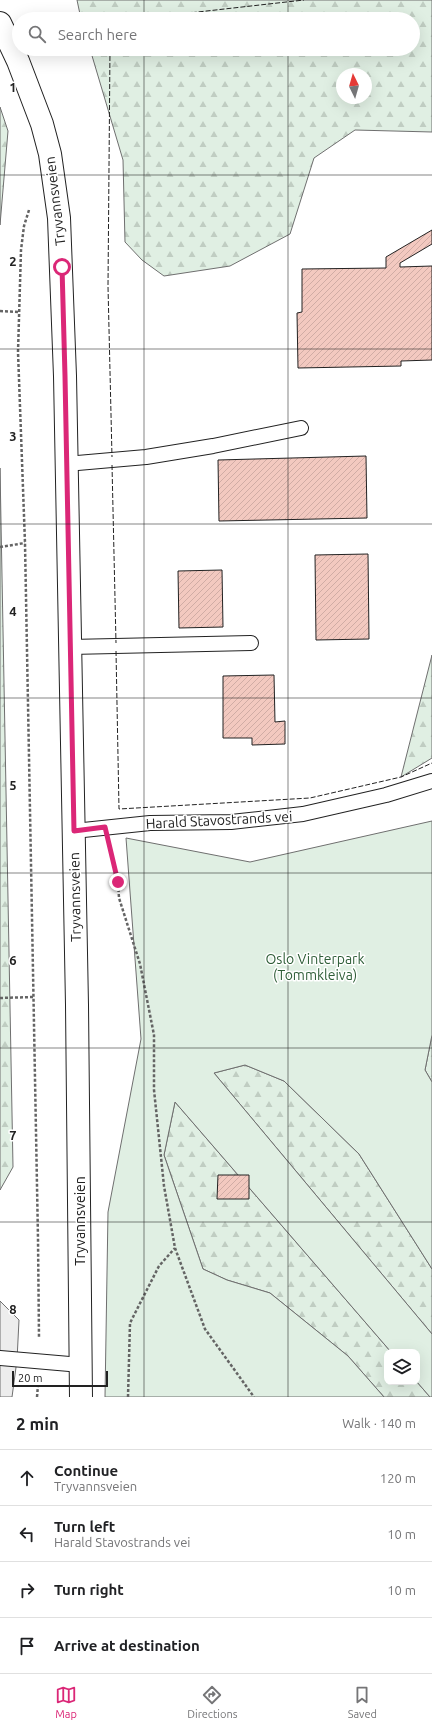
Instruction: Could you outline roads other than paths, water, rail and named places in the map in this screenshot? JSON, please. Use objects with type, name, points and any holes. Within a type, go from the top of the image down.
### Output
[{"type":"street","name":"Tryvannsveien","points":[[0,23],[12,48]]},
{"type":"street","name":"Tryvannsveien","points":[[16,56],[42,124],[50,154],[55,187],[62,267],[74,831],[81,1397]]},
{"type":"lane","points":[[66,464],[146,457],[213,446],[301,428]]},
{"type":"lane","points":[[70,647],[251,643]]},
{"type":"lane","name":"Harald Stavostrands vei","points":[[74,831],[150,824],[231,822],[303,814],[386,795],[432,781]]},
{"type":"lane","points":[[0,1358],[38,1363],[81,1365]]},
{"type":"park label","name":"Oslo Vinterpark (Tommkleiva)","points":[[315,968]]}]
